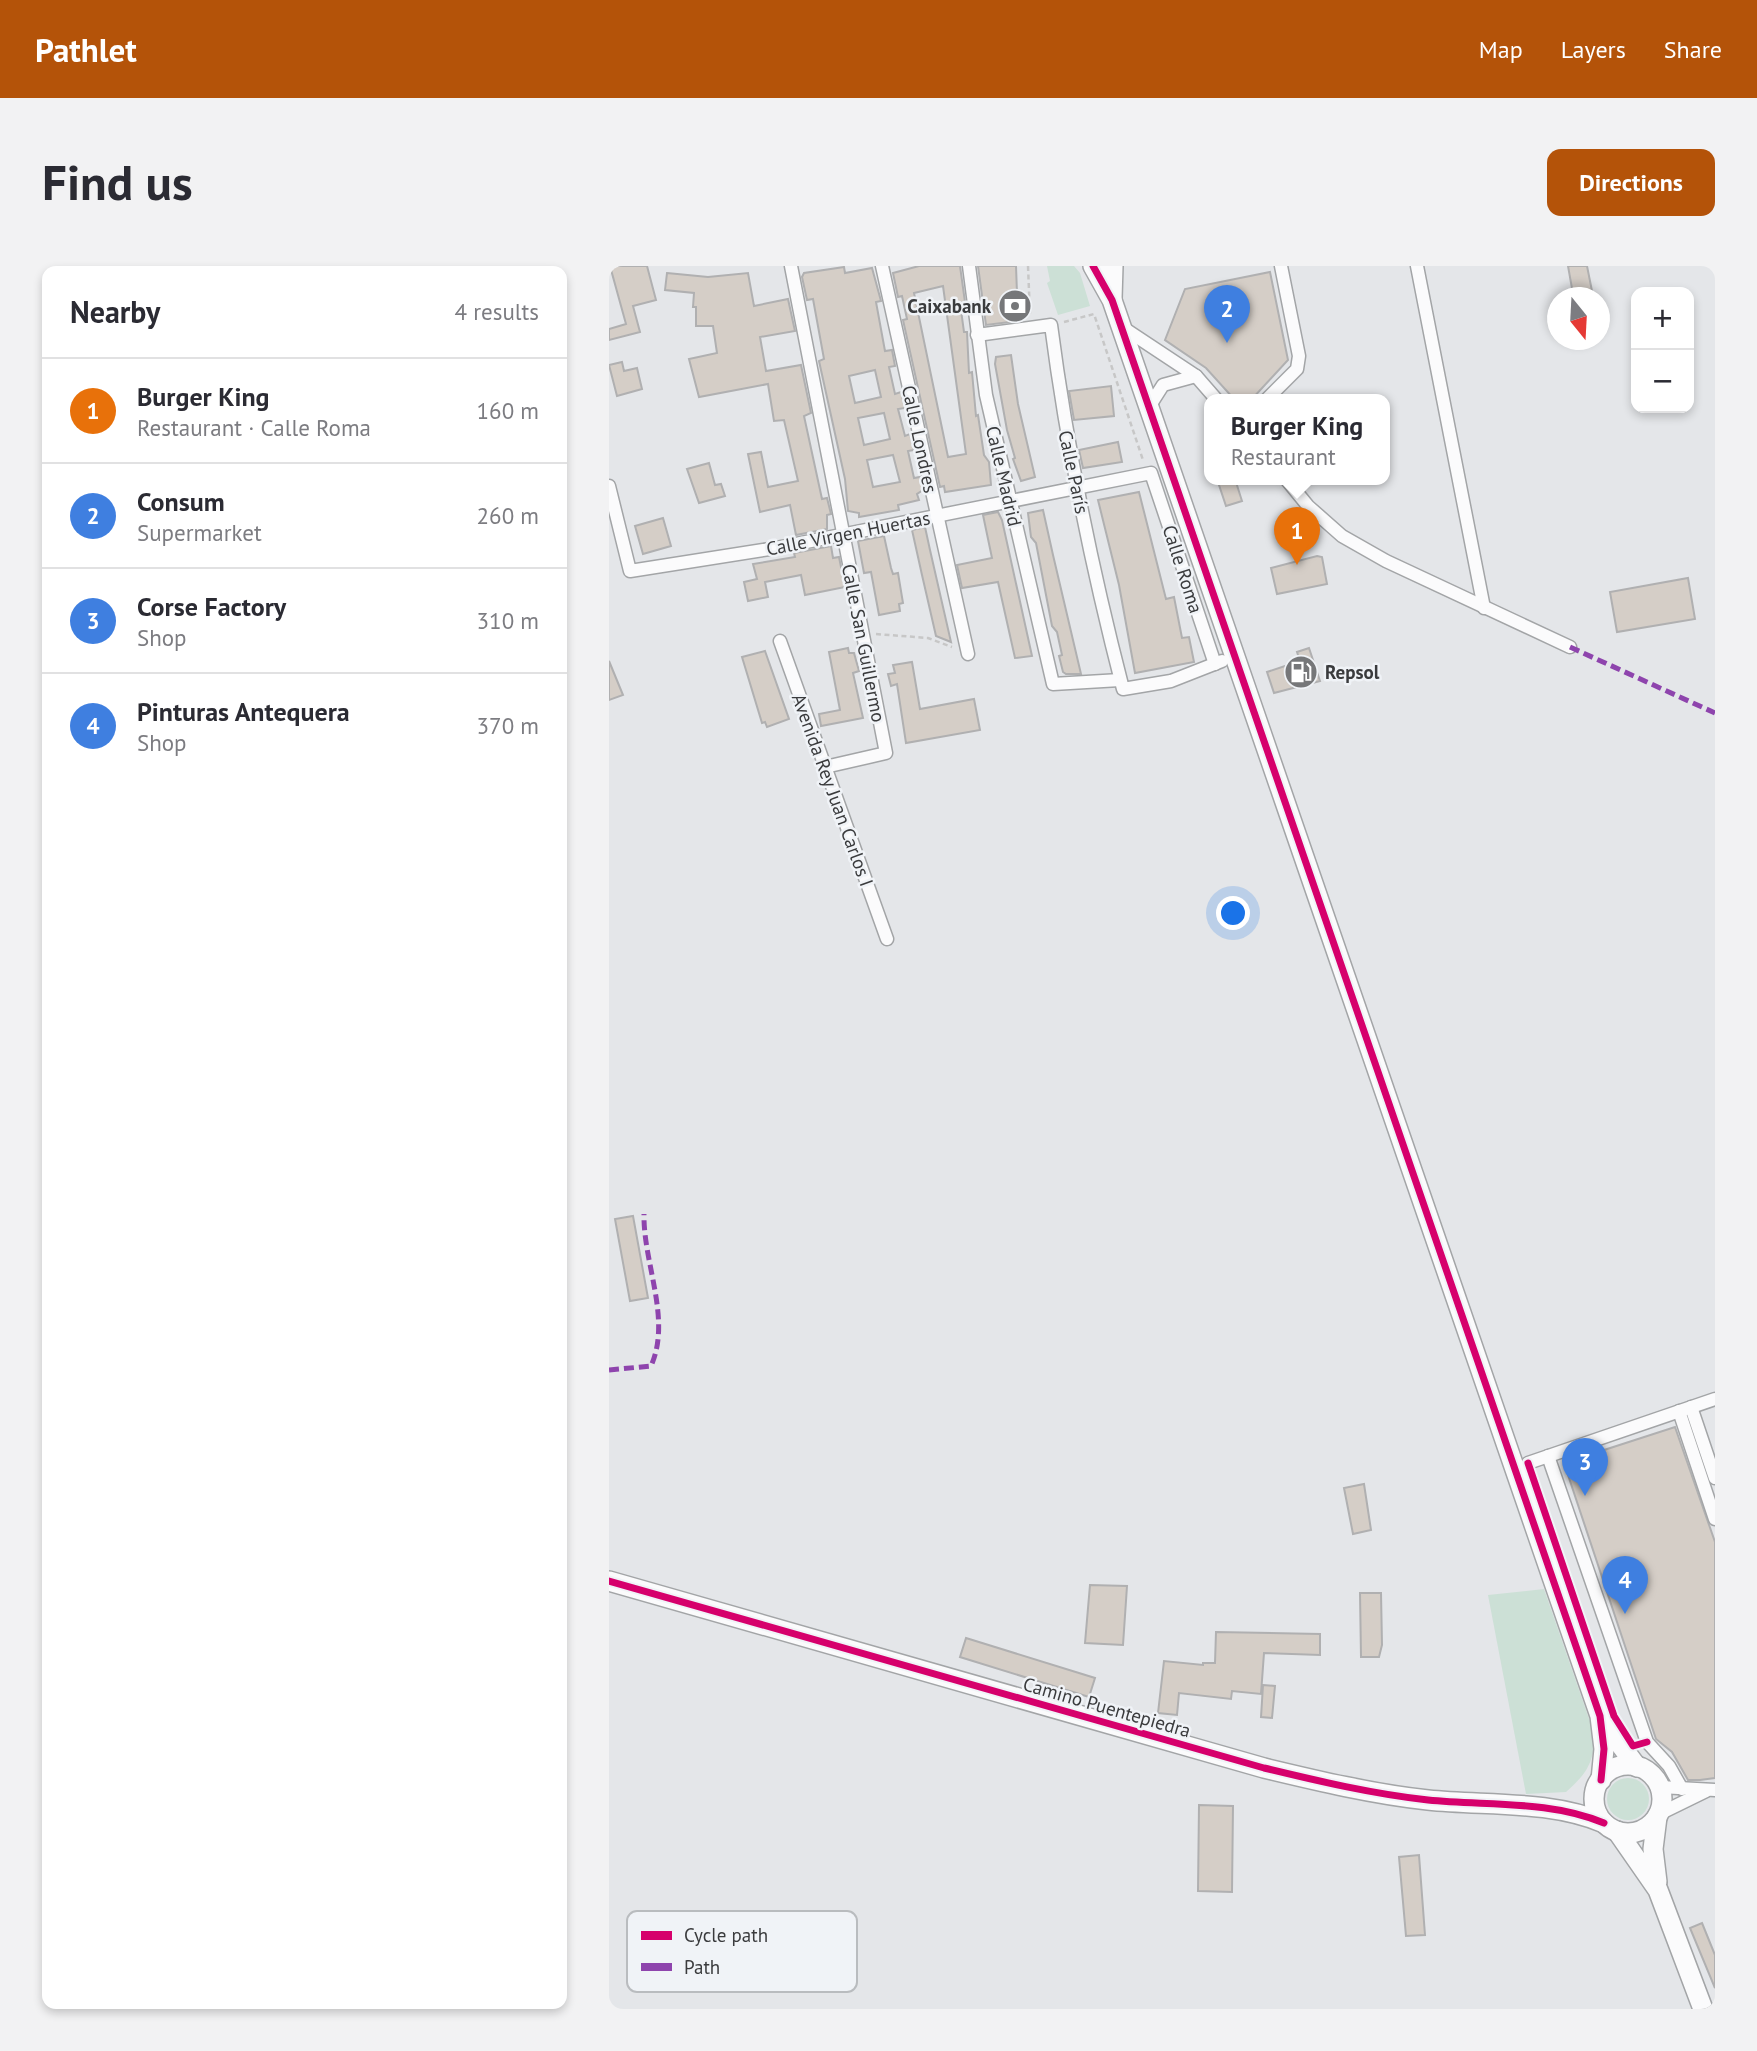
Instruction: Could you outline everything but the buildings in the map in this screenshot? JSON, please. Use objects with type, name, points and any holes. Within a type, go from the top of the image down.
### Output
[{"type":"street","name":"Calle San Guillermo","points":[[791,266],[886,753],[825,767]]},
{"type":"street","name":"Calle Londres","points":[[882,266],[968,654]]},
{"type":"street","name":"Calle Madrid","points":[[969,266],[986,395],[1053,684],[1122,685]]},
{"type":"street","points":[[1093,266],[1112,300],[1600,1716],[1604,1749],[1595,1804],[1658,1890]]},
{"type":"street","points":[[1112,300],[1113,266]]},
{"type":"street","points":[[1272,394],[1297,369],[1299,355],[1281,266]]},
{"type":"street","points":[[1417,266],[1484,608]]},
{"type":"street","points":[[977,335],[1051,325]]},
{"type":"street","name":"Calle París","points":[[1051,325],[1062,410],[1077,488],[1122,685]]},
{"type":"street","points":[[1121,326],[1196,376],[1212,394]]},
{"type":"street","points":[[1149,407],[1163,385],[1175,379],[1196,376]]},
{"type":"street","name":"Calle Virgen Huertas","points":[[609,486],[631,571],[844,534],[1149,473]]},
{"type":"street","name":"Calle Roma","points":[[1149,473],[1215,664]]},
{"type":"street","points":[[1291,485],[1308,506],[1342,536],[1386,561],[1570,646]]},
{"type":"street","points":[[1200,621],[1220,614]]},
{"type":"street","name":"Avenida Rey Juan Carlos I","points":[[780,641],[887,939]]},
{"type":"street","points":[[1122,685],[1171,681],[1236,656]]},
{"type":"street","points":[[1528,1464],[1715,1399]]},
{"type":"street","points":[[1685,1409],[1715,1478]]},
{"type":"street","points":[[1685,1409],[1715,1518]]},
{"type":"street","points":[[1548,1457],[1647,1742],[1669,1766],[1682,1789]]},
{"type":"street","name":"Camino Puentepiedra","points":[[609,1581],[1264,1768],[1342,1787],[1415,1798],[1575,1812],[1610,1827]]},
{"type":"street","points":[[1600,1716],[1637,1767],[1655,1778],[1660,1787],[1662,1801],[1653,1849],[1658,1890],[1703,2009]]},
{"type":"street","points":[[1600,1782],[1617,1768],[1637,1767]]},
{"type":"street","name":"Camino Puentepiedra","points":[[1539,1808],[1578,1797],[1600,1782]]},
{"type":"street","points":[[1660,1787],[1710,1790]]},
{"type":"street","points":[[1610,1827],[1637,1832],[1658,1816],[1710,1790]]},
{"type":"path","points":[[1028,266],[1031,328]]},
{"type":"path","points":[[1051,325],[1094,314],[1149,473]]},
{"type":"path","points":[[862,633],[927,638],[968,654]]},
{"type":"green space","points":[[1047,266],[1074,266],[1080,273],[1090,306],[1058,315],[1047,283],[1050,281]]},
{"type":"green space","points":[[1544,1589],[1595,1736],[1588,1767],[1566,1792],[1526,1794],[1488,1595]]},
{"type":"green space","points":[[1628,1778],[1643,1784],[1649,1799],[1643,1814],[1628,1820],[1613,1814],[1607,1799],[1613,1784]]},
{"type":"marked path","points":[[1570,647],[1715,713]]},
{"type":"marked path","points":[[609,1370],[651,1366],[657,1348],[658,1310],[644,1214]]},
{"type":"cycle path","points":[[1093,266],[1112,300],[1600,1716],[1604,1749],[1601,1780]]},
{"type":"cycle path","points":[[1528,1463],[1614,1716],[1633,1746],[1647,1742]]},
{"type":"cycle path","points":[[609,1581],[1264,1768],[1387,1794],[1428,1800],[1540,1807],[1604,1823]]},
{"type":"place","name":"Caixabank","points":[[1015,306]]},
{"type":"place","name":"Consum","points":[[1227,343]]},
{"type":"place","name":"Burger King","points":[[1297,565]]},
{"type":"place","name":"Repsol","points":[[1301,672]]},
{"type":"place","name":"Corse Factory","points":[[1585,1496]]},
{"type":"place","name":"Pinturas Antequera","points":[[1625,1614]]}]
